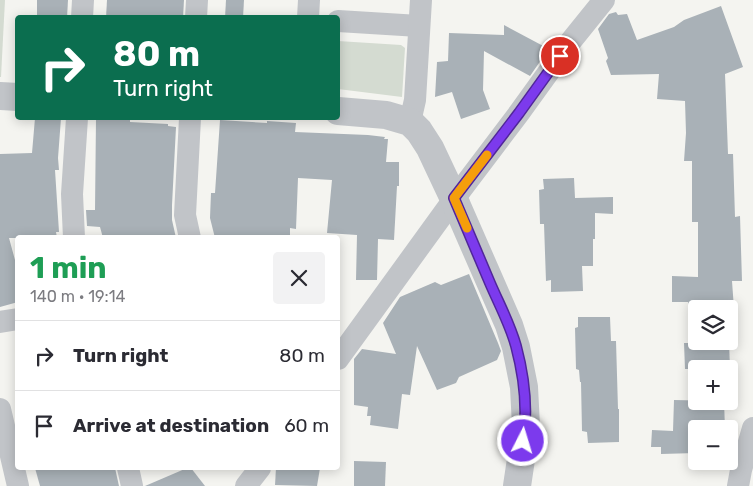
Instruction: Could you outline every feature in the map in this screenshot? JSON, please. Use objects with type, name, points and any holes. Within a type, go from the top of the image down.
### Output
[{"type":"street","points":[[82,15],[83,0]]},
{"type":"street","points":[[196,15],[197,0]]},
{"type":"street","points":[[308,15],[309,0]]},
{"type":"street","points":[[410,122],[415,100],[421,0]]},
{"type":"street","points":[[340,356],[454,198],[604,0]]},
{"type":"street","points":[[340,21],[419,26]]},
{"type":"street","points":[[0,96],[15,97]]},
{"type":"street","points":[[340,111],[386,115],[410,122],[419,131],[430,148],[454,198],[516,347],[524,387],[526,426],[517,486]]},
{"type":"street","points":[[74,235],[72,194],[77,120]]},
{"type":"street","points":[[189,235],[185,215],[190,120]]},
{"type":"street","points":[[0,322],[15,320]]},
{"type":"street","points":[[0,409],[18,486]]},
{"type":"street","points":[[738,486],[753,428]]},
{"type":"street","points":[[128,470],[132,486]]},
{"type":"street","points":[[246,486],[258,470]]},
{"type":"shaded area","points":[[0,0],[5,0],[1,77],[0,77]]},
{"type":"shaded area","points":[[340,41],[401,45],[405,48],[402,97],[340,89]]},
{"type":"building","points":[[37,0],[68,0],[67,15],[37,15]]},
{"type":"building","points":[[107,0],[184,0],[183,15],[106,15]]},
{"type":"building","points":[[226,0],[244,0],[243,15],[225,15]]},
{"type":"building","points":[[721,6],[743,67],[725,74],[728,154],[733,154],[735,217],[740,216],[742,281],[732,281],[733,300],[672,302],[672,276],[698,277],[698,222],[692,222],[692,161],[684,161],[686,133],[685,101],[657,99],[659,74],[611,75],[606,61],[608,58],[598,29],[609,14],[616,12],[618,15],[627,14],[637,40],[674,27],[684,20]]},
{"type":"building","points":[[504,25],[547,48],[530,76],[484,51],[483,90],[490,109],[461,119],[452,92],[435,97],[437,62],[448,61],[449,33],[504,35]]},
{"type":"building","points":[[35,120],[61,120],[59,170],[55,170],[59,232],[56,232],[56,235],[15,235],[15,238],[9,238],[15,260],[15,303],[0,307],[0,154],[32,153]]},
{"type":"building","points":[[96,120],[130,120],[130,122],[168,124],[168,126],[176,127],[172,205],[172,220],[175,235],[102,235],[100,227],[87,226],[86,210],[95,210]]},
{"type":"building","points":[[220,120],[296,123],[295,132],[385,137],[384,139],[388,139],[386,162],[399,162],[399,186],[397,186],[394,240],[378,239],[377,280],[356,280],[357,235],[327,233],[332,180],[298,178],[296,229],[290,228],[290,235],[214,235],[210,218],[211,193],[215,193]]},
{"type":"building","points":[[574,178],[575,198],[613,197],[613,214],[595,213],[593,266],[582,266],[583,291],[551,292],[551,280],[546,281],[544,224],[540,224],[539,190],[544,189],[543,179]]},
{"type":"building","points":[[469,274],[501,351],[497,360],[459,377],[456,383],[437,390],[417,346],[410,395],[402,394],[398,429],[370,425],[371,416],[367,416],[368,407],[354,405],[354,359],[362,349],[396,354],[383,323],[400,297],[435,282],[441,285]]},
{"type":"building","points":[[578,317],[610,317],[611,341],[616,341],[619,442],[588,443],[587,432],[582,431],[581,382],[579,370],[576,369],[575,328],[578,327]]},
{"type":"building","points":[[684,343],[688,343],[688,350],[729,350],[730,360],[688,360],[688,369],[685,369]]},
{"type":"building","points":[[674,400],[688,400],[688,410],[724,410],[725,420],[688,420],[688,453],[661,454],[661,447],[651,447],[652,430],[673,431]]},
{"type":"building","points":[[354,461],[386,462],[385,486],[354,486]]},
{"type":"building","points":[[36,470],[115,470],[119,486],[40,486]]},
{"type":"building","points":[[182,470],[193,470],[205,486],[145,486]]},
{"type":"building","points":[[276,470],[320,470],[317,486],[275,485]]},
{"type":"slow traffic","points":[[467,228],[454,198],[487,155]]},
{"type":"route","points":[[523,441],[526,426],[524,387],[516,347],[454,198],[560,56]]}]
